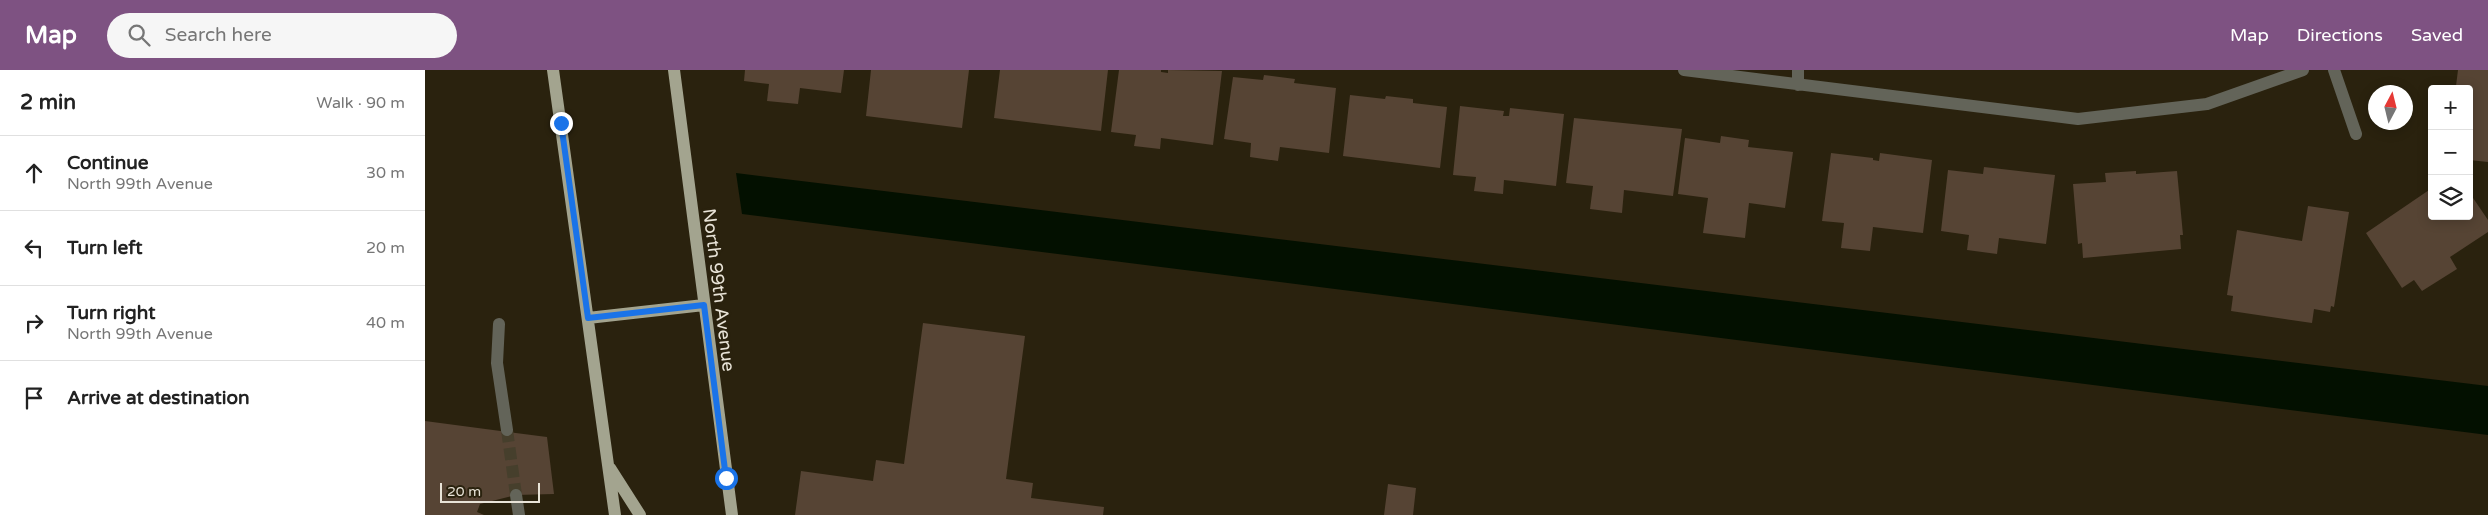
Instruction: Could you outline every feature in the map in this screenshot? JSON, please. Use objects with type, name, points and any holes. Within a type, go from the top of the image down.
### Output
[{"type":"main road","points":[[553,70],[615,515]]},
{"type":"main road","name":"North 99th Avenue","points":[[674,70],[731,515]]},
{"type":"main road","points":[[588,318],[704,305]]},
{"type":"main road","points":[[607,464],[640,515]]},
{"type":"street","points":[[1684,70],[1798,86],[2078,119],[2207,104],[2303,70]]},
{"type":"street","points":[[1798,70],[1798,86]]},
{"type":"street","points":[[2334,70],[2356,134]]},
{"type":"street","points":[[499,324],[497,362],[507,430]]},
{"type":"street","points":[[516,495],[519,515]]},
{"type":"shaded area","points":[[736,173],[2488,386],[2488,435],[742,214]]},
{"type":"building","points":[[745,70],[844,70],[841,93],[800,88],[798,104],[767,101],[769,84],[744,81]]},
{"type":"building","points":[[871,70],[969,70],[962,128],[866,116]]},
{"type":"building","points":[[1000,70],[1108,70],[1101,131],[994,118]]},
{"type":"building","points":[[1119,70],[1161,70],[1161,72],[1168,73],[1168,70],[1222,71],[1213,145],[1161,138],[1160,149],[1134,146],[1136,135],[1111,132]]},
{"type":"building","points":[[2458,70],[2488,70],[2488,162],[2473,160],[2473,85],[2456,85]]},
{"type":"building","points":[[1264,75],[1295,79],[1294,83],[1336,88],[1329,153],[1280,147],[1278,161],[1250,157],[1251,143],[1224,139],[1233,77],[1263,80]]},
{"type":"building","points":[[1350,95],[1385,99],[1386,96],[1413,99],[1413,103],[1447,107],[1440,168],[1343,156]]},
{"type":"building","points":[[1460,106],[1504,111],[1503,116],[1509,116],[1510,108],[1564,114],[1556,186],[1504,180],[1503,194],[1474,191],[1476,177],[1453,175]]},
{"type":"building","points":[[1574,118],[1682,129],[1673,196],[1624,190],[1622,213],[1590,209],[1593,186],[1566,183]]},
{"type":"building","points":[[1721,136],[1749,140],[1748,147],[1793,152],[1785,208],[1749,203],[1745,238],[1703,233],[1708,198],[1678,194],[1685,138],[1720,143]]},
{"type":"building","points":[[1831,153],[1873,158],[1873,160],[1879,161],[1880,153],[1932,160],[1923,233],[1873,227],[1870,251],[1841,248],[1844,223],[1822,221]]},
{"type":"building","points":[[1984,167],[2055,175],[2046,244],[1999,238],[1997,254],[1967,250],[1969,235],[1941,231],[1948,170],[1983,174]]},
{"type":"building","points":[[2136,171],[2136,174],[2177,171],[2183,235],[2180,235],[2181,249],[2083,258],[2082,243],[2078,244],[2073,184],[2106,182],[2105,173]]},
{"type":"building","points":[[2428,191],[2428,220],[2473,220],[2473,198],[2488,220],[2488,232],[2450,257],[2457,269],[2422,291],[2414,280],[2402,288],[2366,233]]},
{"type":"building","points":[[2308,206],[2349,212],[2334,307],[2331,306],[2330,312],[2314,309],[2312,323],[2231,311],[2233,296],[2227,295],[2237,230],[2302,241]]},
{"type":"building","points":[[923,323],[1025,336],[1006,479],[1033,483],[1031,498],[1104,507],[1103,515],[795,515],[801,471],[873,481],[876,460],[904,464]]},
{"type":"building","points":[[425,421],[547,437],[554,494],[516,495],[480,504],[477,512],[484,515],[425,515]]},
{"type":"building","points":[[1388,484],[1416,488],[1413,515],[1384,515]]},
{"type":"tunnel","points":[[507,430],[516,495]]},
{"type":"route","points":[[561,123],[588,318],[704,305],[726,478]]}]
